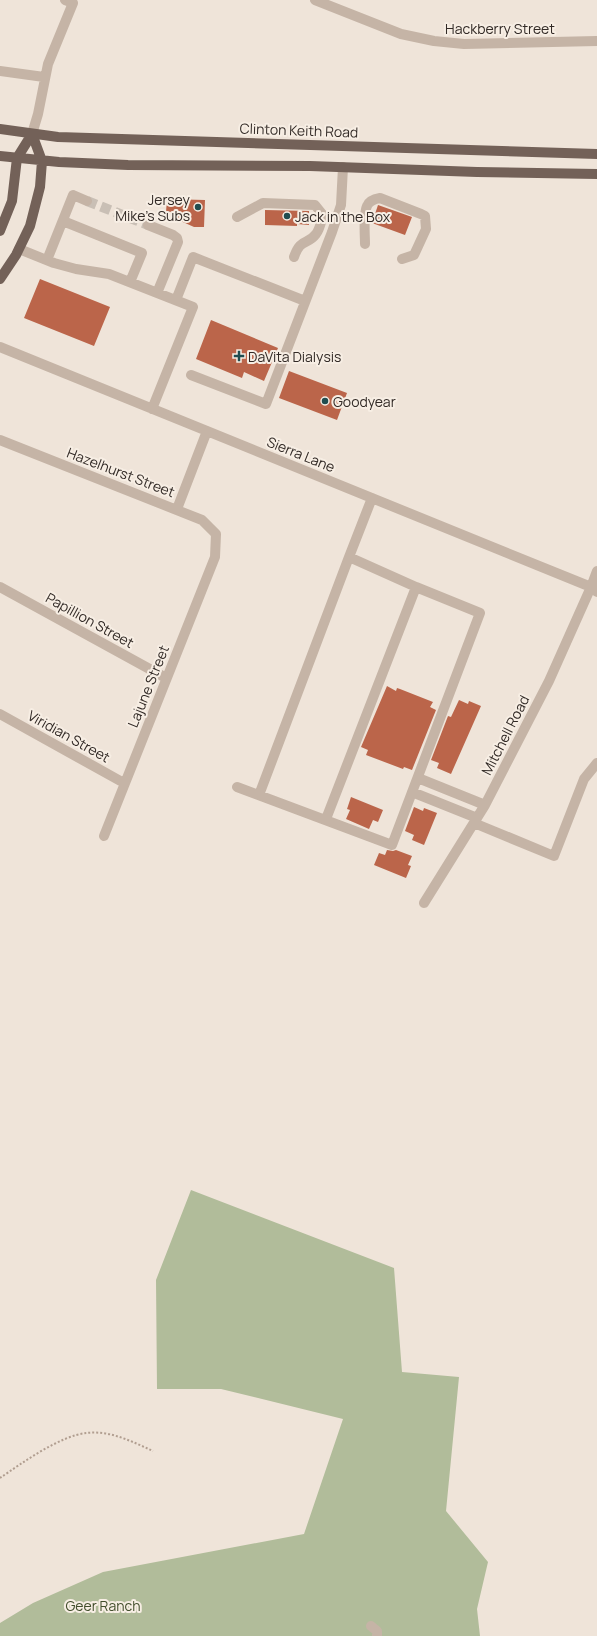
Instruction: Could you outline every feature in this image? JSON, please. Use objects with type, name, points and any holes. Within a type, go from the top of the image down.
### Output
[{"type":"main road","name":"Clinton Keith Road","points":[[0,129],[64,137],[597,154]]},
{"type":"main road","points":[[0,231],[12,201],[17,158],[32,134]]},
{"type":"main road","points":[[0,279],[19,249],[30,226],[40,187],[42,161],[32,134]]},
{"type":"main road","points":[[0,156],[42,161],[135,165],[342,167],[477,172],[597,174]]},
{"type":"street","points":[[32,134],[38,114],[44,77],[48,64],[73,3],[64,0]]},
{"type":"street","name":"Hackberry Street","points":[[315,0],[326,2],[401,34],[434,41],[464,44],[597,41]]},
{"type":"street","points":[[0,71],[44,77]]},
{"type":"street","points":[[192,375],[266,404],[328,245],[340,205],[342,167]]},
{"type":"street","points":[[47,260],[74,195],[87,200]]},
{"type":"street","points":[[365,244],[366,207],[374,199],[380,198],[426,216],[426,229],[414,255],[402,259]]},
{"type":"street","points":[[237,217],[263,203],[315,204],[323,215],[317,234],[298,246],[294,257]]},
{"type":"street","points":[[63,221],[142,253],[130,282]]},
{"type":"street","points":[[148,225],[173,235],[177,238],[178,242],[157,293]]},
{"type":"street","points":[[19,249],[76,269],[109,274],[193,307],[152,409]]},
{"type":"street","points":[[176,300],[193,257],[305,301]]},
{"type":"street","name":"Sierra Lane","points":[[0,347],[595,589]]},
{"type":"street","points":[[177,509],[207,431]]},
{"type":"street","name":"Hazelhurst Street","points":[[0,440],[202,520],[216,534],[215,546]]},
{"type":"street","points":[[259,795],[372,498]]},
{"type":"street","name":"Lajune Street","points":[[104,836],[215,557],[215,546]]},
{"type":"street","points":[[238,787],[392,845],[480,613],[416,587],[349,557]]},
{"type":"street","name":"Mitchell Road","points":[[424,903],[485,805],[595,589],[597,571]]},
{"type":"street","name":"Papillion Street","points":[[0,587],[166,678]]},
{"type":"street","points":[[326,819],[416,587]]},
{"type":"street","name":"Viridian Street","points":[[0,714],[124,783]]},
{"type":"street","points":[[412,792],[554,856],[584,779],[597,763]]},
{"type":"street","points":[[418,778],[485,805]]},
{"type":"street","points":[[371,1626],[377,1631],[377,1636]]},
{"type":"path","points":[[0,1478],[29,1457],[71,1437],[87,1432],[105,1433],[133,1442],[152,1451]]},
{"type":"green space","name":"Geer Ranch","points":[[191,1190],[394,1268],[402,1372],[459,1377],[446,1511],[488,1562],[477,1609],[480,1636],[0,1636],[0,1623],[33,1603],[103,1572],[304,1534],[343,1419],[221,1389],[157,1389],[156,1280]]},
{"type":"building","points":[[167,199],[205,200],[204,227],[194,227],[174,218],[174,212],[166,212]]},
{"type":"building","points":[[378,205],[412,217],[405,235],[372,223]]},
{"type":"building","name":"Jack in the Box","points":[[265,210],[309,211],[309,225],[265,225]]},
{"type":"building","points":[[40,279],[110,307],[94,346],[24,318]]},
{"type":"building","points":[[211,320],[278,348],[264,381],[244,372],[242,378],[196,359]]},
{"type":"building","points":[[289,371],[347,393],[337,420],[279,398]]},
{"type":"building","points":[[387,686],[396,691],[397,688],[433,702],[430,707],[436,710],[412,770],[404,767],[403,769],[366,755],[368,750],[361,747]]},
{"type":"building","points":[[459,700],[468,704],[469,701],[481,706],[451,774],[437,768],[439,763],[431,760],[448,716],[451,717]]},
{"type":"building","points":[[351,797],[383,810],[378,822],[373,820],[369,829],[346,819],[350,810],[347,809]]},
{"type":"building","points":[[414,807],[423,811],[424,808],[437,813],[424,845],[412,840],[414,835],[405,831]]},
{"type":"building","points":[[387,850],[396,850],[412,856],[408,865],[411,866],[406,878],[374,865],[379,853],[385,855]]},
{"type":"tunnel","points":[[87,201],[148,225]]},
{"type":"place","name":"Jersey Mike's Subs","points":[[198,207]]},
{"type":"place","name":"Jack in the Box","points":[[287,216]]},
{"type":"place","name":"DaVita Dialysis","points":[[239,356]]},
{"type":"place","name":"Goodyear","points":[[325,401]]}]
